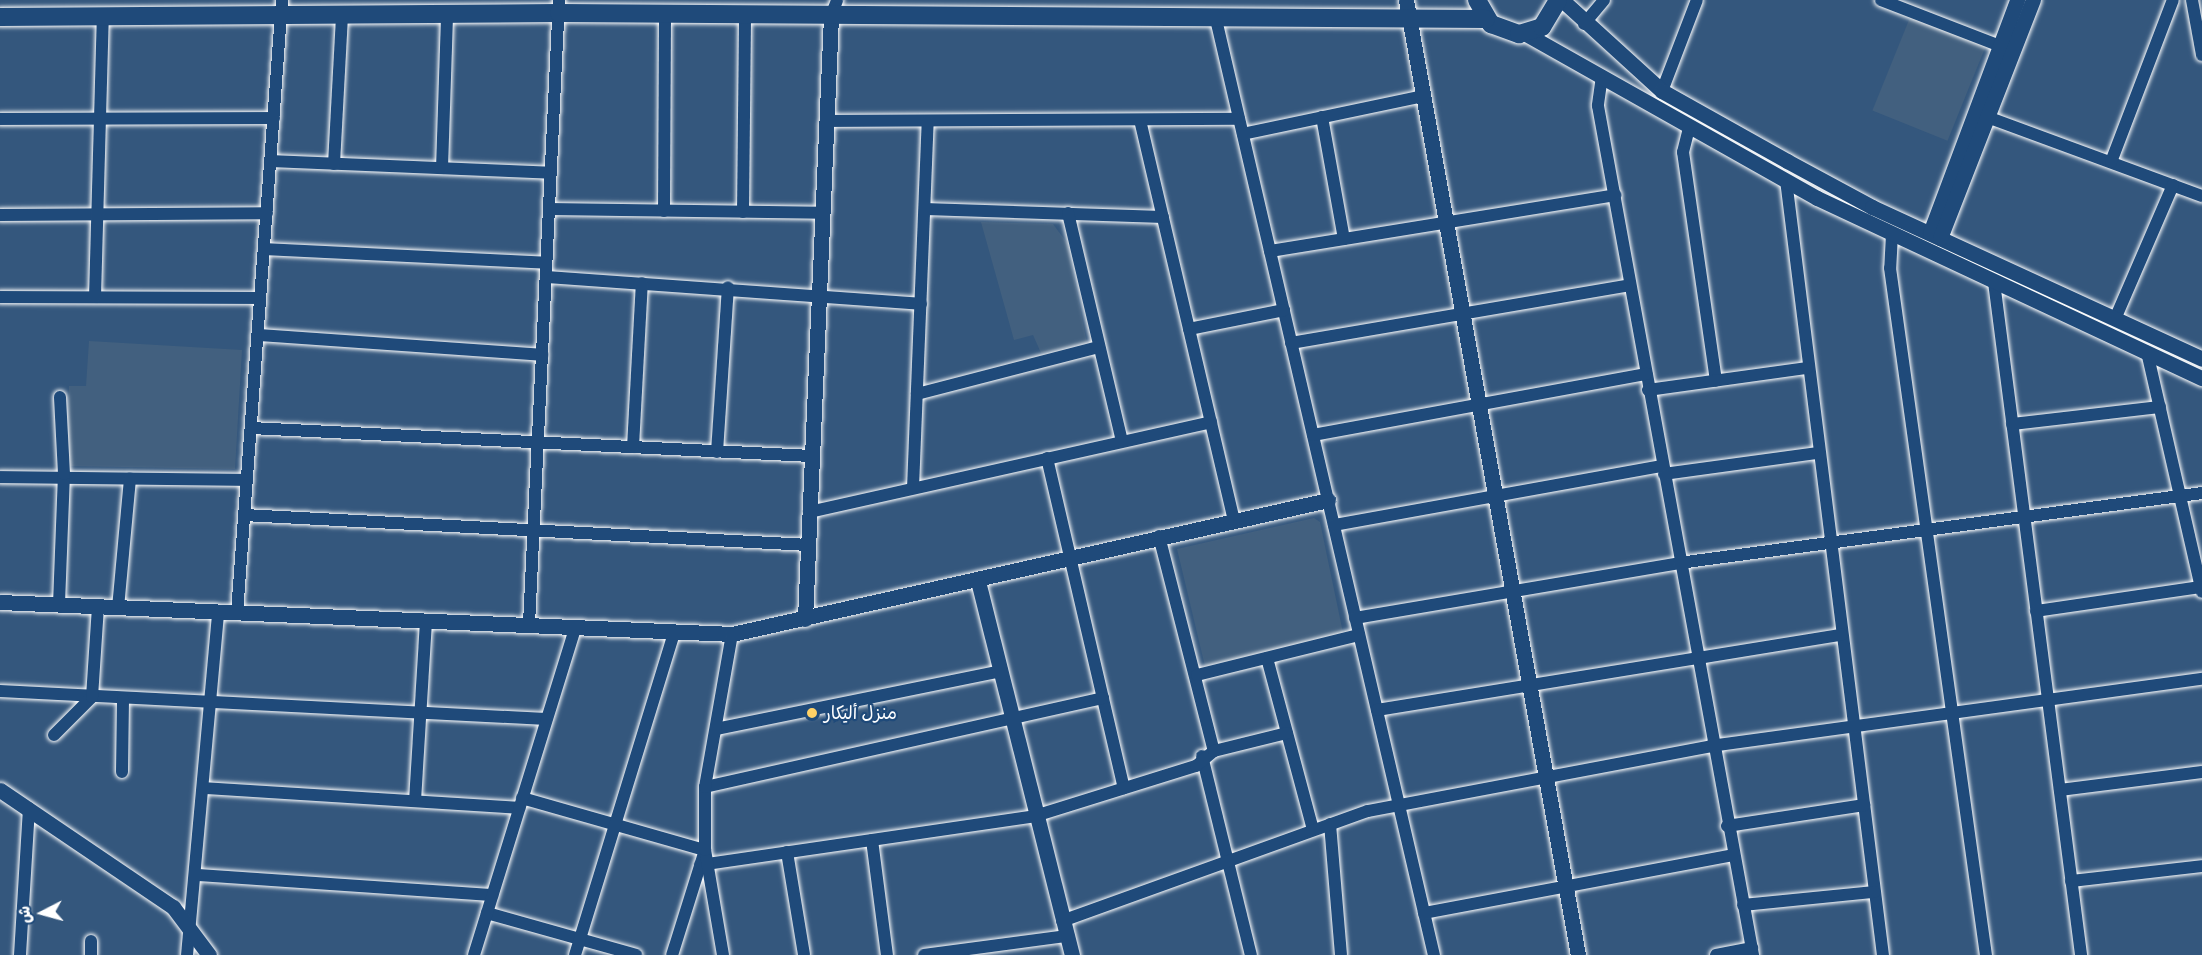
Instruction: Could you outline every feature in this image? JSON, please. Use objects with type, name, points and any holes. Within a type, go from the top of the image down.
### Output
[{"type":"main road","points":[[1477,0],[1486,19]]},
{"type":"main road","points":[[0,17],[103,17],[282,8],[342,15],[447,16],[559,6],[665,15],[745,16],[834,8],[1215,15],[1407,7],[1486,19],[1504,32],[1526,34],[1548,21],[1560,0]]},
{"type":"street","points":[[1560,0],[1584,24],[1662,91],[1872,207],[2202,359]]},
{"type":"street","points":[[1584,24],[1604,0]]},
{"type":"street","points":[[1662,91],[1697,0]]},
{"type":"street","points":[[1881,0],[2000,46]]},
{"type":"street","points":[[1935,235],[2017,0]]},
{"type":"street","points":[[1935,235],[1987,117],[2033,0]]},
{"type":"street","points":[[2110,162],[2173,0]]},
{"type":"street","points":[[2193,1],[2202,55]]},
{"type":"street","points":[[529,624],[559,6]]},
{"type":"street","points":[[1407,7],[1578,955]]},
{"type":"street","points":[[237,613],[282,8]]},
{"type":"street","points":[[805,620],[826,121],[834,8]]},
{"type":"street","points":[[334,164],[342,15]]},
{"type":"street","points":[[664,211],[665,15]]},
{"type":"street","points":[[1215,15],[1434,955]]},
{"type":"street","points":[[442,168],[447,16]]},
{"type":"street","points":[[743,212],[745,16]]},
{"type":"street","points":[[95,297],[96,214],[102,119],[103,17]]},
{"type":"street","points":[[1526,34],[1689,128],[1892,234],[2202,378]]},
{"type":"street","points":[[1602,76],[1598,106],[1711,746],[1752,952],[1716,955]]},
{"type":"street","points":[[1243,134],[1423,96]]},
{"type":"street","points":[[1322,117],[1344,239]]},
{"type":"street","points":[[1987,117],[2202,196]]},
{"type":"street","points":[[0,119],[274,118]]},
{"type":"street","points":[[826,121],[1239,119]]},
{"type":"street","points":[[1140,120],[1234,520]]},
{"type":"street","points":[[913,488],[928,121]]},
{"type":"street","points":[[1689,128],[1683,152],[1716,381]]},
{"type":"street","points":[[270,161],[551,172]]},
{"type":"street","points":[[1786,180],[1807,368],[1883,955]]},
{"type":"street","points":[[2115,319],[2173,185]]},
{"type":"street","points":[[1270,251],[1615,195]]},
{"type":"street","points":[[549,209],[822,213]]},
{"type":"street","points":[[925,209],[1163,217]]},
{"type":"street","points":[[0,214],[267,213]]},
{"type":"street","points":[[1068,213],[1122,441]]},
{"type":"street","points":[[1892,234],[1890,268],[1986,955]]},
{"type":"street","points":[[264,249],[546,263]]},
{"type":"street","points":[[546,277],[819,293],[921,304]]},
{"type":"street","points":[[633,447],[642,282]]},
{"type":"street","points":[[1994,282],[2081,955]]},
{"type":"street","points":[[1291,343],[1630,285]]},
{"type":"street","points":[[717,452],[728,287]]},
{"type":"street","points":[[0,297],[260,298]]},
{"type":"street","points":[[1189,329],[1284,310]]},
{"type":"street","points":[[258,334],[542,355]]},
{"type":"street","points":[[917,394],[1099,347]]},
{"type":"street","points":[[2036,611],[2201,585],[2147,352]]},
{"type":"street","points":[[1648,390],[1807,368]]},
{"type":"street","points":[[1313,435],[1646,374]]},
{"type":"street","points":[[58,604],[64,474],[60,397]]},
{"type":"street","points":[[2012,424],[2160,406]]},
{"type":"street","points":[[809,512],[1211,422]]},
{"type":"street","points":[[250,428],[812,456]]},
{"type":"street","points":[[1334,525],[1663,470],[1818,453]]},
{"type":"street","points":[[1047,458],[1124,788]]},
{"type":"street","points":[[0,477],[64,474],[130,479],[247,480]]},
{"type":"street","points":[[118,608],[130,479]]},
{"type":"street","points":[[1355,618],[1679,563],[2181,498],[2202,493]]},
{"type":"street","points":[[0,602],[529,624],[674,634],[732,634],[978,581],[1071,555],[1328,500]]},
{"type":"street","points":[[244,515],[808,545]]},
{"type":"street","points":[[1159,536],[1197,675],[1208,754],[1228,862],[1251,955]]},
{"type":"street","points":[[978,581],[1014,718],[1035,816],[1072,955]]},
{"type":"street","points":[[54,735],[92,697],[98,607]]},
{"type":"street","points":[[187,955],[197,875],[218,612]]},
{"type":"street","points":[[415,801],[426,620]]},
{"type":"street","points":[[474,955],[574,628]]},
{"type":"street","points":[[575,955],[674,634]]},
{"type":"street","points":[[672,955],[704,864],[705,787],[732,634]]},
{"type":"street","points":[[1377,710],[1842,634]]},
{"type":"street","points":[[1197,675],[1359,635]]},
{"type":"street","points":[[1268,658],[1313,830]]},
{"type":"street","points":[[716,729],[1002,671]]},
{"type":"street","points":[[1062,921],[1330,824],[1399,805],[1711,746],[2048,702],[2202,679]]},
{"type":"street","points":[[0,691],[546,719]]},
{"type":"street","points":[[705,787],[1103,698]]},
{"type":"street","points":[[122,772],[123,699]]},
{"type":"street","points":[[704,864],[1035,816],[1196,766],[1208,754],[1287,733]]},
{"type":"street","points":[[2060,790],[2202,772]]},
{"type":"street","points":[[204,788],[415,801],[521,803],[616,821],[705,850]]},
{"type":"street","points":[[0,790],[153,891],[192,929],[209,955]]},
{"type":"street","points":[[1727,826],[1864,805]]},
{"type":"street","points":[[20,955],[28,808]]},
{"type":"street","points":[[1330,824],[1341,955]]},
{"type":"street","points":[[872,840],[887,955]]},
{"type":"street","points":[[787,852],[804,955]]},
{"type":"street","points":[[1424,913],[1734,855]]},
{"type":"street","points":[[704,864],[723,955]]},
{"type":"street","points":[[2071,881],[2202,866]]},
{"type":"street","points":[[197,875],[492,895]]},
{"type":"street","points":[[1743,905],[1874,892]]},
{"type":"street","points":[[487,913],[636,955]]},
{"type":"street","points":[[924,955],[1067,936]]},
{"type":"street","points":[[91,941],[91,955]]},
{"type":"shaded area","points":[[1911,15],[1986,45],[1948,141],[1872,110]]},
{"type":"shaded area","points":[[981,222],[1053,224],[1067,243],[1087,343],[1041,353],[1033,335],[1014,340]]},
{"type":"shaded area","points":[[89,341],[242,350],[235,469],[67,466],[69,386],[86,386]]},
{"type":"shaded area","points":[[1314,518],[1320,522],[1343,633],[1205,666],[1177,549]]},
{"type":"place","name":"منزل أليكار","points":[[812,713]]}]
